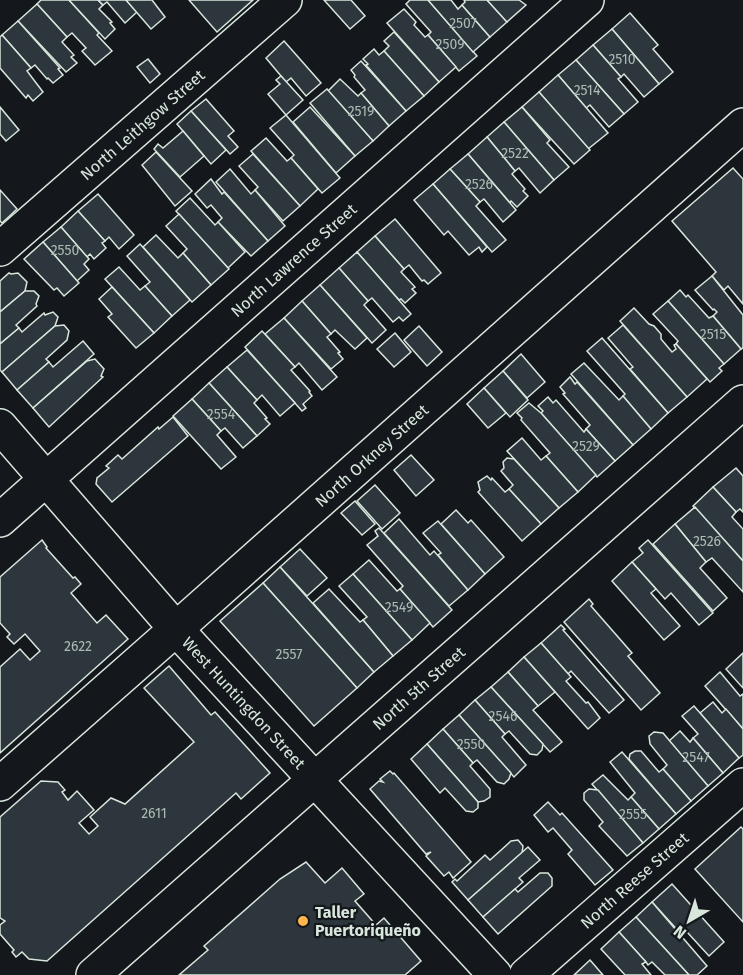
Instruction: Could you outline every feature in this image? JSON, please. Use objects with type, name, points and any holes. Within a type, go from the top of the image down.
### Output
[{"type":"street","name":"North Leithgow Street","points":[[0,249],[285,0]]},
{"type":"street","name":"North Lawrence Street","points":[[0,520],[587,0]]},
{"type":"street","name":"North Orkney Street","points":[[0,784],[743,125]]},
{"type":"street","name":"North 5th Street","points":[[93,975],[743,402]]},
{"type":"street","name":"West Huntingdon Street","points":[[0,426],[176,629],[495,975]]},
{"type":"street","name":"North Reese Street","points":[[526,975],[743,785]]},
{"type":"building","points":[[41,0],[69,0],[112,51],[95,65],[82,51],[86,48],[72,33],[67,37],[37,4]]},
{"type":"building","points":[[69,0],[98,0],[103,5],[99,9],[112,22],[110,23],[115,29],[105,39]]},
{"type":"building","points":[[98,0],[126,0],[137,12],[125,23],[107,2],[103,5]]},
{"type":"building","points":[[126,0],[152,0],[165,17],[151,29]]},
{"type":"building","points":[[189,0],[253,0],[217,32]]},
{"type":"building","points":[[324,0],[351,0],[365,16],[350,29]]},
{"type":"building","points":[[410,0],[428,0],[477,56],[459,71],[428,35],[431,32],[406,4]]},
{"type":"building","points":[[428,0],[451,0],[458,9],[462,5],[490,37],[473,52]]},
{"type":"building","points":[[464,0],[487,0],[507,22],[490,37],[462,5]]},
{"type":"building","points":[[487,0],[519,0],[526,5],[507,22]]},
{"type":"building","points":[[37,4],[67,37],[62,42],[74,55],[71,57],[77,63],[66,72],[18,21]]},
{"type":"building","points":[[404,9],[416,22],[414,25],[425,37],[428,35],[456,67],[439,82],[387,23]]},
{"type":"building","points":[[630,13],[658,45],[653,49],[673,72],[659,84],[612,29]]},
{"type":"building","points":[[18,21],[60,68],[58,69],[63,75],[53,83],[35,65],[31,68],[2,35]]},
{"type":"building","points":[[612,29],[659,84],[644,97],[624,74],[621,77],[593,45]]},
{"type":"building","points":[[394,32],[439,82],[424,96],[384,51],[389,46],[384,41]]},
{"type":"building","points":[[2,35],[31,68],[27,71],[43,92],[33,101],[28,95],[26,98],[0,68],[0,37]]},
{"type":"building","points":[[284,41],[321,83],[306,96],[291,78],[286,82],[266,58]]},
{"type":"building","points":[[593,45],[621,77],[618,79],[638,102],[624,114],[576,60]]},
{"type":"building","points":[[374,49],[379,55],[384,51],[424,96],[406,111],[366,65],[368,64],[363,59]]},
{"type":"building","points":[[148,59],[160,74],[150,83],[137,67]]},
{"type":"building","points":[[576,60],[624,114],[609,127],[590,105],[586,108],[558,75]]},
{"type":"building","points":[[361,61],[406,111],[389,126],[361,93],[365,90],[354,77],[351,70]]},
{"type":"building","points":[[558,75],[608,133],[588,149],[539,92]]},
{"type":"building","points":[[281,76],[303,100],[286,115],[268,94],[280,84],[276,80]]},
{"type":"building","points":[[340,79],[358,96],[361,93],[389,126],[373,141],[328,91]]},
{"type":"building","points":[[327,89],[373,141],[355,156],[310,103]]},
{"type":"building","points":[[539,92],[590,150],[574,164],[522,107]]},
{"type":"building","points":[[206,99],[234,131],[228,136],[238,147],[230,154],[191,111]]},
{"type":"building","points":[[0,107],[19,130],[6,141],[0,134]]},
{"type":"building","points":[[310,107],[355,156],[336,173],[293,122]]},
{"type":"building","points":[[522,107],[550,140],[547,143],[569,167],[554,180],[504,122]]},
{"type":"building","points":[[191,111],[226,150],[211,164],[177,124]]},
{"type":"building","points":[[286,115],[340,178],[322,193],[291,158],[294,155],[270,128]]},
{"type":"building","points":[[504,122],[554,180],[540,193],[519,168],[515,171],[487,137]]},
{"type":"building","points":[[183,131],[204,156],[180,177],[154,149],[158,144],[163,148]]},
{"type":"building","points":[[487,137],[515,171],[512,174],[528,196],[517,207],[511,201],[510,203],[468,154]]},
{"type":"building","points":[[266,138],[287,161],[291,158],[318,189],[300,206],[251,151]]},
{"type":"building","points":[[156,152],[192,191],[175,206],[142,165]]},
{"type":"building","points":[[253,154],[300,206],[283,221],[255,190],[258,187],[239,166]]},
{"type":"building","points":[[468,154],[516,210],[503,222],[484,199],[480,202],[450,169]]},
{"type":"building","points":[[733,168],[743,179],[743,304],[728,286],[724,290],[712,276],[716,272],[672,221]]},
{"type":"building","points":[[230,169],[251,194],[255,190],[285,226],[268,241],[216,182]]},
{"type":"building","points":[[450,169],[480,202],[476,206],[506,240],[492,252],[433,184]]},
{"type":"building","points":[[211,179],[222,194],[224,192],[268,241],[251,256],[218,222],[222,218],[211,205],[207,208],[195,194]]},
{"type":"building","points":[[433,184],[487,247],[482,252],[479,247],[469,255],[448,231],[444,235],[414,200]]},
{"type":"building","points":[[0,190],[17,209],[2,223],[0,221]]},
{"type":"building","points":[[98,194],[134,235],[119,249],[109,237],[105,241],[78,211]]},
{"type":"building","points":[[190,198],[215,225],[218,222],[245,252],[228,268],[176,211]]},
{"type":"building","points":[[78,211],[105,241],[102,243],[106,248],[94,259],[90,254],[87,257],[61,227]]},
{"type":"building","points":[[179,214],[229,269],[211,285],[183,253],[187,249],[166,226]]},
{"type":"building","points":[[395,219],[441,273],[428,284],[422,281],[409,265],[404,269],[375,236]]},
{"type":"building","points":[[61,227],[89,259],[84,264],[89,270],[77,281],[43,242]]},
{"type":"building","points":[[156,235],[178,258],[183,253],[211,285],[192,302],[143,247]]},
{"type":"building","points":[[375,236],[404,269],[401,272],[415,287],[412,289],[416,293],[405,303],[399,300],[357,252]]},
{"type":"building","points":[[43,242],[79,283],[64,296],[57,288],[54,290],[24,259]]},
{"type":"building","points":[[140,244],[190,300],[172,316],[145,286],[150,282],[127,256]]},
{"type":"building","points":[[357,252],[411,314],[403,321],[399,317],[393,322],[372,298],[368,301],[339,268]]},
{"type":"building","points":[[119,267],[140,290],[145,286],[172,316],[154,333],[105,279]]},
{"type":"building","points":[[339,268],[368,301],[364,305],[386,330],[372,343],[320,285]]},
{"type":"building","points":[[9,273],[18,273],[27,282],[25,291],[0,312],[0,281]]},
{"type":"building","points":[[712,276],[743,315],[743,348],[741,349],[713,316],[717,312],[695,290]]},
{"type":"building","points":[[320,285],[367,338],[355,349],[335,330],[331,334],[302,301]]},
{"type":"building","points":[[112,287],[154,333],[136,348],[108,317],[112,314],[99,299]]},
{"type":"building","points":[[680,290],[686,297],[688,295],[709,318],[713,316],[741,349],[724,364],[668,301]]},
{"type":"building","points":[[25,291],[34,291],[39,296],[37,306],[16,325],[19,328],[0,344],[0,312]]},
{"type":"building","points":[[302,301],[331,334],[327,337],[343,359],[331,369],[284,318]]},
{"type":"building","points":[[668,301],[724,364],[719,368],[722,371],[710,382],[676,344],[678,341],[653,314]]},
{"type":"building","points":[[634,308],[661,334],[661,339],[672,352],[676,349],[674,345],[676,344],[707,379],[687,397],[620,321]]},
{"type":"building","points":[[53,312],[58,317],[55,326],[2,372],[0,370],[0,344],[19,328],[22,332],[44,313],[45,315]]},
{"type":"building","points":[[284,318],[337,377],[322,390],[299,363],[295,367],[265,334]]},
{"type":"building","points":[[64,325],[69,331],[67,340],[46,359],[49,362],[17,390],[2,372],[55,326]]},
{"type":"building","points":[[623,325],[687,397],[668,413],[630,369],[633,367],[608,338]]},
{"type":"building","points":[[419,326],[442,352],[427,366],[404,340]]},
{"type":"building","points":[[262,331],[295,367],[291,370],[310,391],[312,396],[303,404],[306,408],[302,411],[245,347]]},
{"type":"building","points":[[395,333],[411,352],[394,367],[377,349]]},
{"type":"building","points":[[602,338],[668,413],[651,429],[623,396],[625,394],[587,351]]},
{"type":"building","points":[[83,341],[94,354],[33,408],[17,390],[49,362],[53,367]]},
{"type":"building","points":[[247,350],[295,403],[280,416],[262,395],[257,400],[227,367]]},
{"type":"building","points":[[521,354],[545,382],[527,398],[503,371]]},
{"type":"building","points":[[95,359],[104,369],[101,376],[103,377],[49,427],[33,408],[87,361]]},
{"type":"building","points":[[584,363],[619,400],[623,396],[651,429],[633,445],[571,374]]},
{"type":"building","points":[[227,367],[257,400],[254,403],[270,424],[257,436],[209,383]]},
{"type":"building","points":[[503,371],[528,400],[510,417],[484,388]]},
{"type":"building","points":[[570,377],[633,445],[615,461],[586,429],[590,425],[563,394],[565,393],[560,387]]},
{"type":"building","points":[[209,383],[257,436],[243,448],[225,428],[221,431],[192,399]]},
{"type":"building","points":[[484,388],[506,413],[488,428],[467,404]]},
{"type":"building","points":[[548,397],[553,403],[556,400],[584,432],[586,429],[615,461],[597,477],[541,413],[543,411],[538,406]]},
{"type":"building","points":[[192,399],[221,431],[217,435],[236,457],[221,469],[173,416]]},
{"type":"building","points":[[529,403],[541,413],[596,475],[578,492],[546,456],[550,453],[517,413]]},
{"type":"building","points":[[173,417],[188,436],[112,502],[96,484],[97,478],[109,468],[106,466],[118,455],[122,459],[158,427],[159,429]]},
{"type":"building","points":[[522,438],[541,460],[546,456],[578,492],[559,508],[507,451]]},
{"type":"building","points":[[411,455],[434,480],[416,496],[394,470]]},
{"type":"building","points":[[507,458],[514,459],[559,508],[541,524],[509,489],[513,485],[501,471],[504,468],[503,462]]},
{"type":"building","points":[[736,468],[743,476],[743,512],[740,509],[736,512],[713,487]]},
{"type":"building","points":[[487,476],[491,480],[492,478],[505,492],[509,489],[541,524],[522,541],[478,492],[480,490],[478,482]]},
{"type":"building","points":[[375,485],[400,513],[382,529],[357,501]]},
{"type":"building","points":[[713,487],[736,512],[732,517],[743,529],[743,561],[693,506]]},
{"type":"building","points":[[355,501],[375,524],[362,535],[341,513]]},
{"type":"building","points":[[695,507],[743,561],[743,592],[712,558],[706,562],[675,524]]},
{"type":"building","points":[[456,510],[468,523],[471,520],[504,557],[485,574],[441,524]]},
{"type":"building","points":[[399,519],[430,555],[434,551],[468,590],[449,606],[384,533]]},
{"type":"building","points":[[438,521],[485,574],[468,590],[438,555],[441,553],[423,533]]},
{"type":"building","points":[[675,524],[706,562],[700,568],[727,598],[713,611],[653,544]]},
{"type":"building","points":[[379,528],[452,610],[433,627],[400,589],[403,586],[367,545],[378,536],[375,531]]},
{"type":"building","points":[[42,540],[46,548],[81,584],[71,593],[97,623],[106,615],[128,639],[0,753],[0,667],[20,649],[30,660],[40,651],[25,634],[14,644],[7,637],[10,634],[0,623],[0,577]]},
{"type":"building","points":[[648,540],[713,613],[699,625],[671,593],[665,599],[632,562],[643,553],[639,548]]},
{"type":"building","points":[[300,549],[327,578],[307,596],[280,567]]},
{"type":"building","points":[[369,560],[397,591],[400,589],[430,623],[412,640],[353,574]]},
{"type":"building","points":[[632,562],[656,589],[651,593],[680,626],[664,640],[612,581]]},
{"type":"building","points":[[280,567],[374,672],[357,688],[263,583]]},
{"type":"building","points":[[353,574],[412,640],[393,656],[363,620],[367,617],[339,586]]},
{"type":"building","points":[[263,583],[357,688],[314,726],[220,621]]},
{"type":"building","points":[[329,589],[360,622],[363,620],[393,656],[374,672],[313,603]]},
{"type":"building","points":[[589,599],[593,604],[591,606],[632,653],[628,656],[660,693],[641,710],[564,622]]},
{"type":"building","points":[[561,625],[624,700],[609,713],[571,671],[568,674],[541,643]]},
{"type":"building","points":[[541,643],[571,677],[566,681],[586,703],[588,702],[600,718],[588,729],[524,657]]},
{"type":"building","points":[[743,653],[743,688],[726,669]]},
{"type":"building","points":[[524,657],[555,692],[538,706],[508,672]]},
{"type":"building","points":[[169,666],[211,715],[215,712],[270,773],[241,799],[236,793],[47,961],[29,959],[22,952],[16,957],[12,952],[14,950],[0,934],[0,925],[5,921],[0,918],[0,817],[41,781],[58,782],[65,790],[62,792],[68,800],[77,791],[94,810],[79,823],[89,834],[98,826],[90,817],[111,798],[125,804],[194,742],[144,688]]},
{"type":"building","points":[[508,672],[538,706],[533,710],[562,742],[550,752],[491,687]]},
{"type":"building","points":[[720,672],[740,696],[743,694],[743,729],[705,686]]},
{"type":"building","points":[[491,687],[543,744],[542,750],[537,755],[530,754],[509,731],[505,734],[475,700]]},
{"type":"building","points":[[475,700],[505,734],[502,737],[526,765],[514,777],[459,715]]},
{"type":"building","points":[[713,702],[722,713],[726,709],[743,729],[743,755],[739,758],[700,713]]},
{"type":"building","points":[[694,706],[739,758],[723,773],[693,738],[698,734],[682,716]]},
{"type":"building","points":[[459,715],[511,773],[504,784],[497,782],[477,760],[473,763],[443,729]]},
{"type":"building","points":[[443,729],[473,763],[470,766],[490,789],[490,797],[484,801],[478,802],[427,744]]},
{"type":"building","points":[[680,731],[690,742],[693,738],[723,773],[708,786],[669,741]]},
{"type":"building","points":[[654,732],[663,733],[708,786],[691,801],[663,769],[667,765],[650,744],[649,736]]},
{"type":"building","points":[[427,744],[478,802],[478,808],[473,812],[466,811],[445,788],[440,793],[411,759]]},
{"type":"building","points":[[641,751],[659,772],[663,769],[691,801],[676,814],[629,759],[630,754]]},
{"type":"building","points":[[622,752],[676,814],[659,829],[631,797],[635,793],[610,762]]},
{"type":"building","points":[[390,771],[471,862],[453,878],[449,872],[444,876],[426,856],[431,852],[426,854],[370,789],[379,781],[383,782],[380,779]]},
{"type":"building","points":[[603,775],[628,800],[631,797],[659,829],[643,843],[592,784]]},
{"type":"building","points":[[589,789],[598,790],[643,843],[627,856],[599,826],[603,822],[584,800],[584,793]]},
{"type":"building","points":[[548,802],[560,815],[562,813],[613,870],[595,885],[568,854],[572,850],[553,828],[548,832],[534,815]]},
{"type":"building","points":[[741,827],[743,829],[743,922],[695,869]]},
{"type":"building","points":[[518,840],[523,846],[522,853],[468,900],[452,882],[455,879],[457,881],[485,855],[490,860],[511,841]]},
{"type":"building","points":[[528,847],[540,860],[519,878],[523,882],[483,917],[468,900]]},
{"type":"building","name":"Taller Puertoriqueño","points":[[306,862],[325,883],[342,868],[364,894],[355,901],[376,925],[384,918],[421,961],[405,975],[179,975],[208,950],[204,946],[280,879]]},
{"type":"building","points":[[540,873],[548,873],[552,878],[552,886],[498,934],[483,917],[515,889],[518,892]]},
{"type":"building","points":[[672,884],[724,942],[709,956],[687,932],[682,935],[652,902]]},
{"type":"building","points":[[652,902],[707,966],[697,975],[689,975],[636,917]]},
{"type":"building","points":[[636,917],[689,975],[665,975],[652,962],[648,965],[619,932]]},
{"type":"building","points":[[619,932],[646,962],[642,964],[651,975],[625,975],[601,949]]},
{"type":"building","points":[[590,960],[603,975],[574,975]]},
{"type":"place","name":"Taller Puertoriqueño","points":[[303,921]]}]
